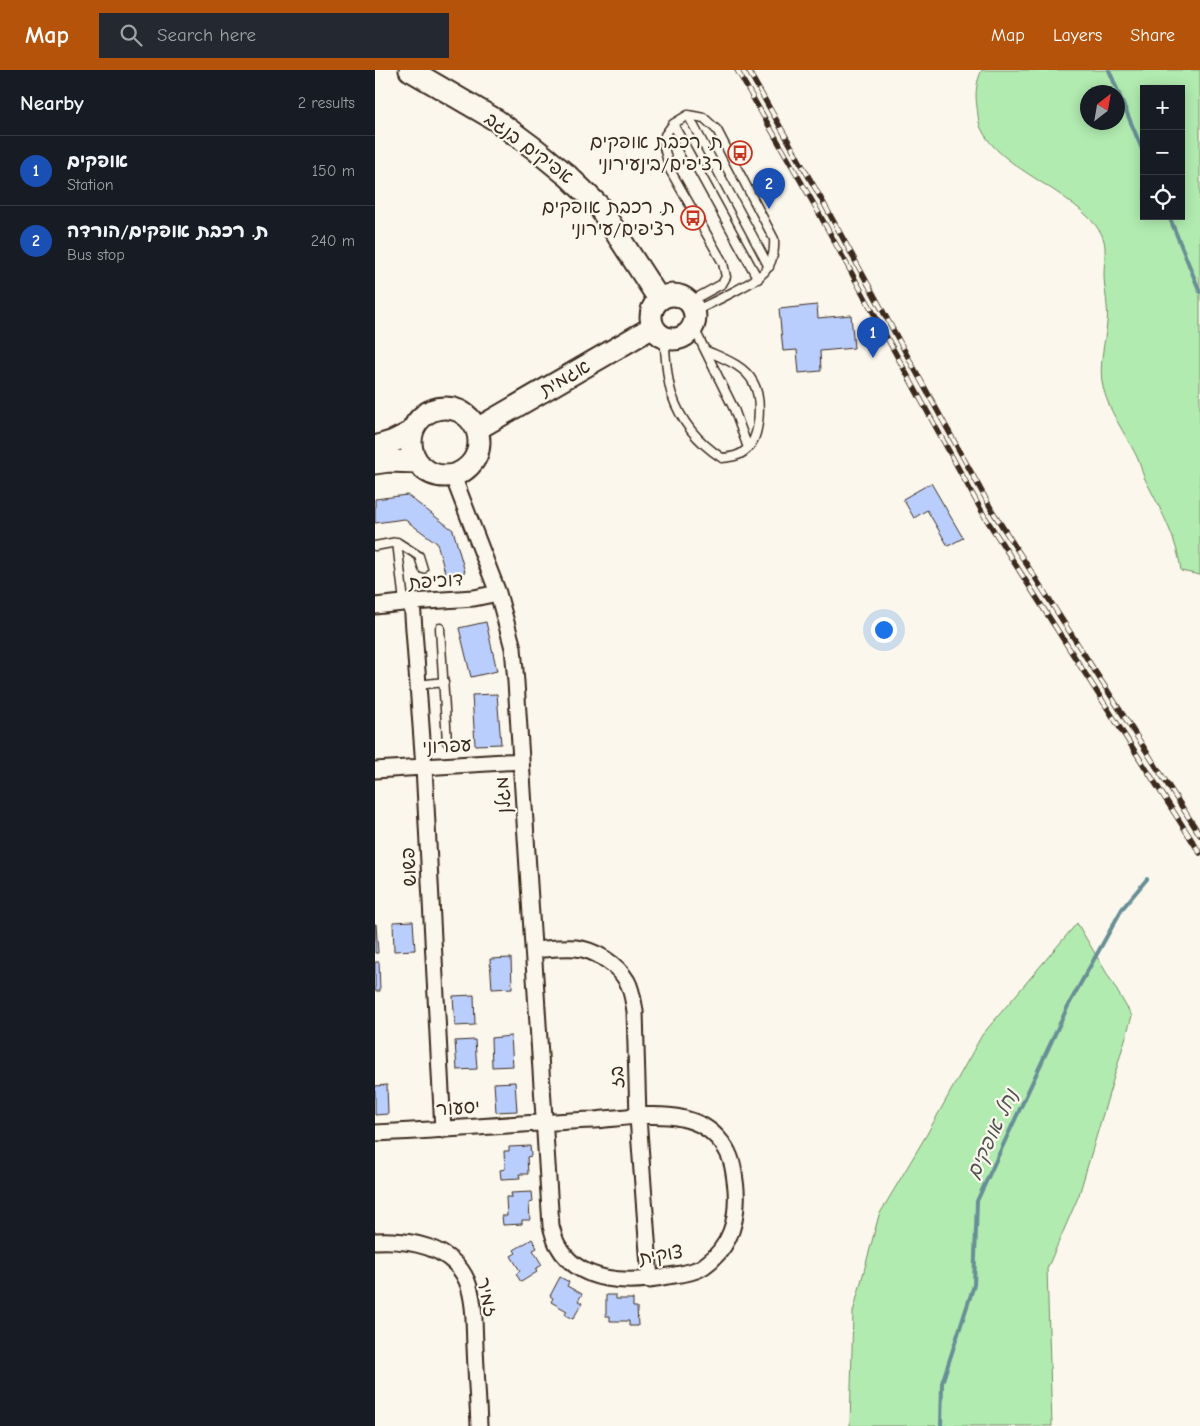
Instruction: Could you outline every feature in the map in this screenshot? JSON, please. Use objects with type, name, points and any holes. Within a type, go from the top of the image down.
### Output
[{"type":"street","name":"אפיקים בנגב","points":[[409,70],[496,120],[569,176],[598,205],[659,300]]},
{"type":"street","points":[[675,295],[683,297],[692,313],[689,333],[683,337],[671,339],[659,332],[651,312],[659,300],[675,295]]},
{"type":"street","name":"אגמית","points":[[477,429],[659,332]]},
{"type":"street","points":[[440,408],[451,408],[462,412],[471,419],[477,429],[480,438],[476,458],[462,473],[443,477],[432,474],[416,462],[411,447],[412,432],[416,424],[429,412],[440,408]]},
{"type":"street","points":[[375,447],[394,442],[412,432]]},
{"type":"street","points":[[375,464],[389,461],[416,462]]},
{"type":"street","name":"מגלן","points":[[453,476],[499,593],[513,648],[544,1122]]},
{"type":"street","name":"דוכיפת","points":[[375,606],[474,598],[499,593]]},
{"type":"street","name":"פשוש","points":[[408,602],[418,685],[424,767],[443,1130]]},
{"type":"street","name":"עפרוני","points":[[375,770],[521,761]]},
{"type":"street","name":"בז","points":[[533,950],[578,948],[595,953],[609,962],[627,981],[632,994],[635,1011],[638,1117],[650,1280]]},
{"type":"street","name":"צוקית","points":[[657,1116],[679,1117],[705,1126],[723,1145],[734,1165],[737,1207],[735,1222],[729,1238],[720,1251],[704,1266],[689,1272],[650,1280],[628,1281],[603,1278],[588,1273],[573,1264],[555,1242],[551,1226],[544,1122],[657,1116]]},
{"type":"street","name":"יסעור","points":[[375,1133],[544,1122]]},
{"type":"street","name":"זמיר","points":[[375,1241],[405,1241],[432,1249],[445,1256],[458,1267],[467,1282],[473,1306],[479,1426]]},
{"type":"lane","points":[[688,115],[769,267]]},
{"type":"lane","points":[[688,115],[704,118],[717,130],[774,239],[775,251],[769,267],[758,279],[692,313],[722,284],[726,277],[723,263],[670,170],[664,147],[665,135],[673,124],[688,115]]},
{"type":"lane","points":[[673,124],[758,279]]},
{"type":"lane","points":[[692,313],[705,350],[734,409],[748,448]]},
{"type":"lane","points":[[659,332],[672,395],[682,416],[695,436],[706,448],[722,458],[736,457],[748,448],[758,428],[759,404],[753,382],[740,367],[705,350]]},
{"type":"lane","points":[[375,546],[397,542],[419,556],[423,568]]},
{"type":"lane","points":[[397,542],[408,602]]},
{"type":"lane","points":[[440,628],[447,742]]},
{"type":"lane","points":[[418,685],[443,682]]},
{"type":"green space","points":[[982,70],[1200,70],[1200,575],[1181,571],[1176,546],[1167,523],[1144,477],[1137,458],[1113,414],[1103,387],[1102,363],[1107,311],[1104,280],[1105,248],[1101,233],[1074,204],[1019,168],[989,141],[978,119],[976,102],[977,84]]},
{"type":"green space","points":[[1077,923],[1132,1016],[1079,1195],[1047,1269],[1052,1426],[850,1426],[853,1312],[879,1215],[982,1035]]},
{"type":"building","points":[[817,305],[818,318],[851,315],[854,348],[820,351],[821,371],[799,373],[797,350],[783,351],[779,309]]},
{"type":"building","points":[[931,483],[963,538],[948,546],[927,510],[914,518],[903,499]]},
{"type":"building","points":[[407,495],[453,530],[465,572],[446,576],[437,543],[404,519],[375,523],[375,499]]},
{"type":"building","points":[[486,622],[497,671],[471,677],[459,628]]},
{"type":"building","points":[[497,694],[501,744],[475,745],[472,695]]},
{"type":"building","points":[[413,921],[415,950],[394,951],[393,922]]},
{"type":"building","points":[[376,924],[378,953],[375,953]]},
{"type":"building","points":[[511,958],[512,988],[492,989],[490,959]]},
{"type":"building","points":[[375,962],[379,962],[380,991],[375,991]]},
{"type":"building","points":[[474,995],[475,1025],[455,1026],[453,996]]},
{"type":"building","points":[[511,1036],[513,1066],[492,1067],[491,1038]]},
{"type":"building","points":[[475,1040],[477,1069],[457,1070],[455,1041]]},
{"type":"building","points":[[515,1082],[517,1111],[496,1112],[494,1083]]},
{"type":"building","points":[[387,1085],[388,1114],[375,1115],[375,1086]]},
{"type":"building","points":[[530,1146],[531,1156],[527,1157],[528,1174],[519,1174],[520,1178],[501,1179],[500,1170],[505,1169],[504,1151],[509,1151],[509,1147]]},
{"type":"building","points":[[532,1192],[533,1202],[529,1203],[530,1220],[522,1220],[522,1224],[503,1225],[502,1216],[507,1216],[506,1197],[512,1197],[511,1193]]},
{"type":"building","points":[[532,1239],[537,1248],[533,1250],[542,1265],[535,1269],[537,1272],[521,1282],[516,1274],[520,1271],[511,1256],[516,1253],[514,1250]]},
{"type":"building","points":[[560,1277],[569,1282],[567,1286],[582,1294],[578,1301],[582,1303],[573,1319],[565,1315],[567,1311],[551,1302],[553,1298],[550,1296]]},
{"type":"building","points":[[606,1295],[616,1295],[616,1299],[633,1299],[633,1307],[637,1307],[638,1326],[629,1326],[629,1321],[610,1321],[610,1316],[606,1316]]},
{"type":"waterway","points":[[1109,70],[1140,144]]},
{"type":"waterway","points":[[1171,220],[1200,292]]},
{"type":"waterway","name":"נחל אופקים","points":[[941,1426],[942,1383],[974,1285],[977,1201],[1068,1006],[1122,909],[1147,879]]},
{"type":"railway","points":[[737,70],[815,206],[985,517],[1200,853]]},
{"type":"railway","points":[[748,70],[823,202],[993,512],[1200,835]]},
{"type":"place","name":"ת. רכבת אופקים רציפים/בינעירוני","points":[[740,153]]},
{"type":"place","name":"ת. רכבת אופקים/הורדה","points":[[769,209]]},
{"type":"place","name":"ת. רכבת אופקים רציפים/עירוני","points":[[693,218]]},
{"type":"place","name":"אופקים","points":[[873,358]]}]
